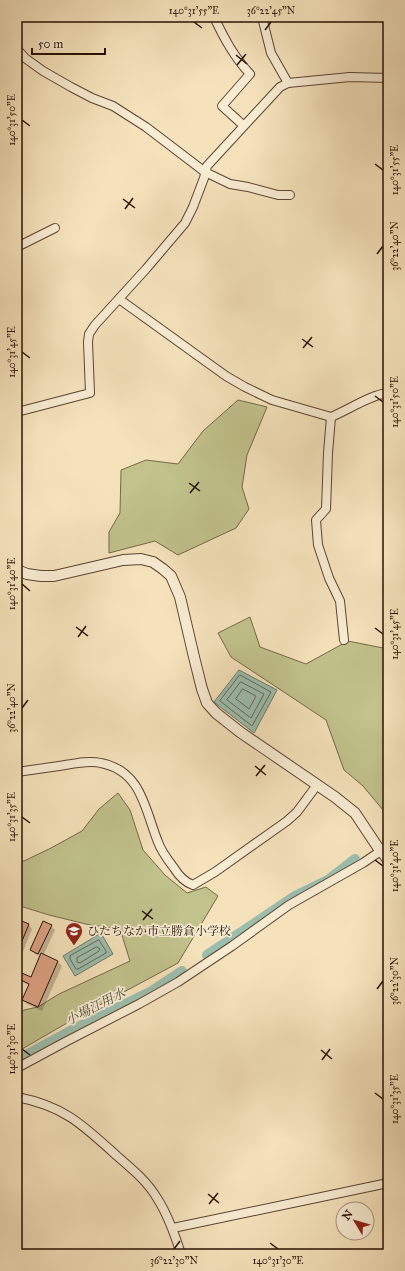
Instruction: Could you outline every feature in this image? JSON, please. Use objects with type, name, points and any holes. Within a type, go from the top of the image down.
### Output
[{"type":"street","points":[[214,17],[226,43],[238,61],[250,74],[222,106],[243,125]]},
{"type":"street","points":[[262,17],[271,53],[288,83]]},
{"type":"street","points":[[17,49],[25,58],[43,71],[82,93],[113,106],[146,127],[205,172],[230,184],[278,195],[290,195]]},
{"type":"street","points":[[17,412],[90,393],[89,334],[95,325],[185,223],[196,200],[204,178],[206,166],[243,125],[280,88],[288,83],[350,77],[388,78]]},
{"type":"street","points":[[17,247],[55,228]]},
{"type":"street","points":[[119,299],[226,376],[272,400],[331,417],[382,393],[388,393]]},
{"type":"street","points":[[331,417],[326,508],[316,520],[318,545],[329,578],[340,601],[344,640]]},
{"type":"street","points":[[17,570],[27,574],[54,576],[123,560],[141,559],[153,562],[163,569],[171,576],[180,597],[197,670],[207,703],[216,713],[240,732],[335,797],[354,813],[384,849],[388,862]]},
{"type":"street","points":[[17,772],[88,762],[101,763],[114,767],[124,773],[134,782],[142,795],[158,843],[165,856],[186,883],[193,885],[215,872],[288,821],[297,812],[317,785]]},
{"type":"street","points":[[17,1068],[178,982],[289,905],[384,849]]},
{"type":"street","points":[[17,1097],[35,1100],[67,1114],[86,1127],[141,1178],[158,1199],[172,1228],[181,1254]]},
{"type":"street","points":[[172,1228],[388,1183]]},
{"type":"green space","points":[[238,400],[267,407],[247,455],[242,487],[249,509],[236,528],[178,555],[155,541],[109,553],[109,532],[120,513],[121,470],[146,460],[178,464],[203,431]]},
{"type":"green space","points":[[250,617],[260,647],[306,664],[348,641],[388,649],[388,816],[363,786],[344,770],[326,720],[231,657],[218,633]]},
{"type":"green space","points":[[118,793],[130,810],[143,850],[165,875],[187,893],[206,887],[218,896],[178,963],[79,1016],[17,1052],[17,1015],[24,1010],[38,1007],[59,994],[130,961],[120,929],[90,925],[17,905],[17,861],[24,861],[82,831],[99,809]]},
{"type":"water","points":[[239,670],[277,690],[254,733],[214,702]]},
{"type":"water","points":[[101,933],[113,954],[75,976],[63,956]]},
{"type":"building","points":[[17,919],[29,924],[17,953]]},
{"type":"building","points":[[43,921],[52,925],[38,954],[30,950]]},
{"type":"building","points":[[41,953],[58,961],[38,1007],[22,1000],[29,984],[17,978],[17,971],[31,977]]},
{"type":"waterway","name":"小場江用水","points":[[207,955],[295,896],[328,880],[355,859]]},
{"type":"waterway","name":"小場江用水","points":[[17,1060],[74,1029],[152,991],[182,971]]},
{"type":"place","name":"ひたちなか市立勝倉小学校","points":[[74,946]]}]
